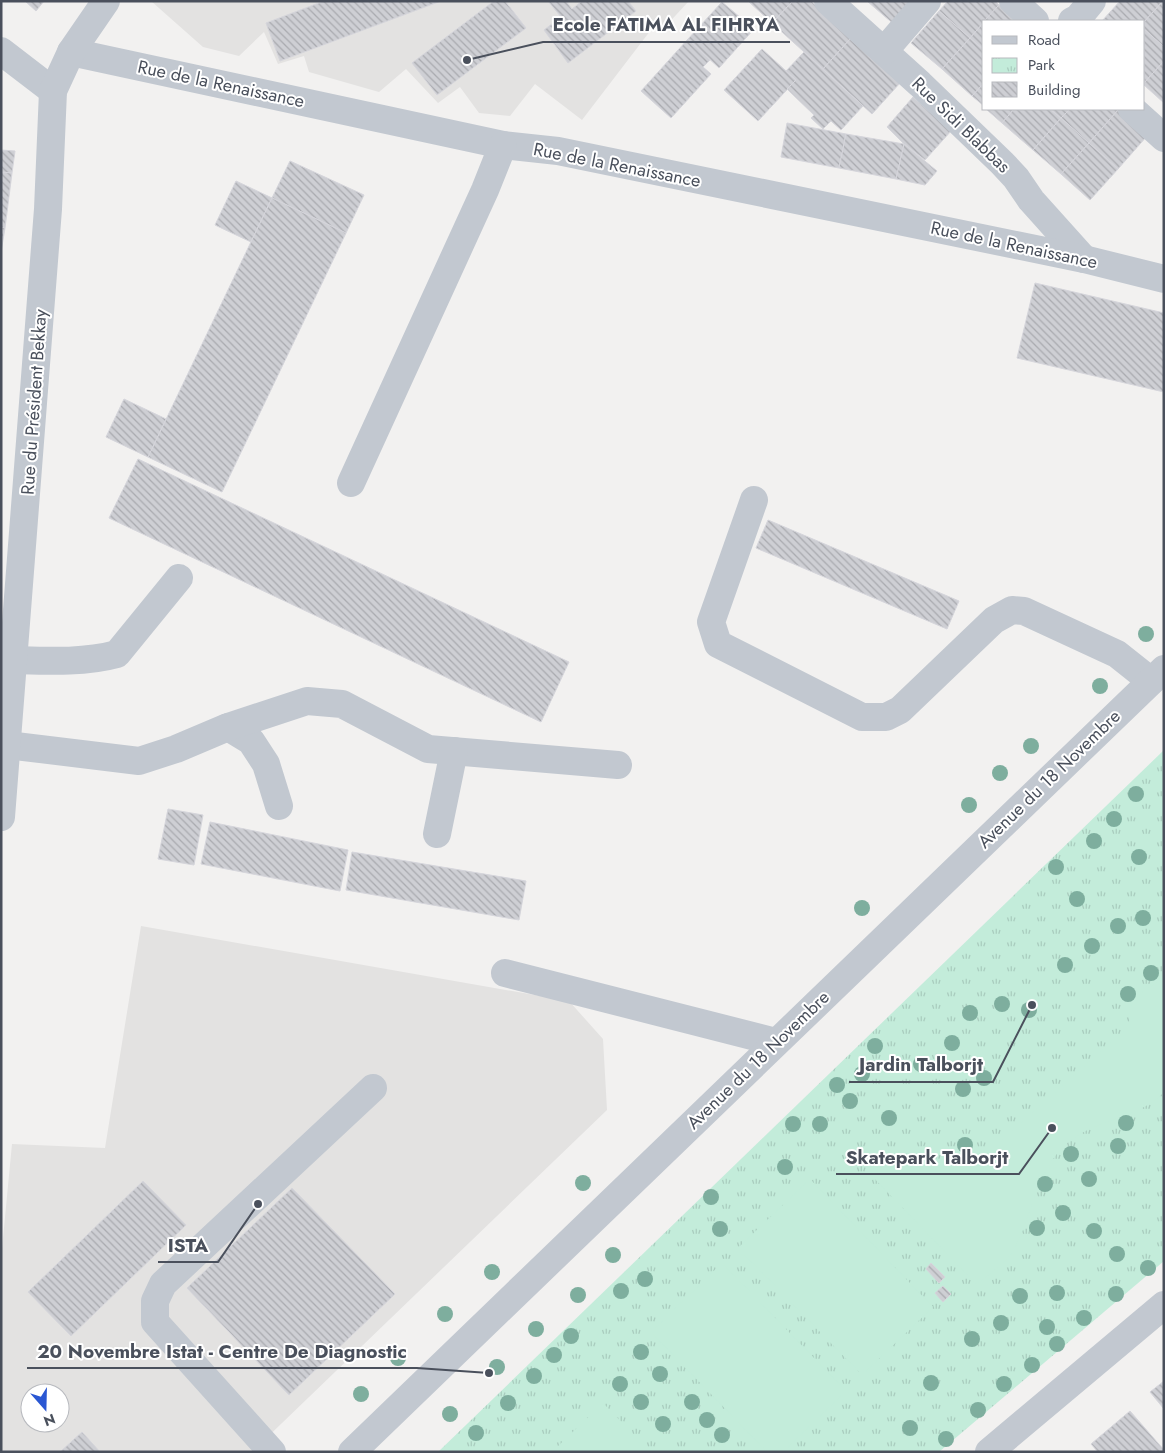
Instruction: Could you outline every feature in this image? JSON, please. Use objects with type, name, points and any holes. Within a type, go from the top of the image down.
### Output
[{"type":"street","name":"Rue du Président Bekkay","points":[[1,818],[48,210],[54,91],[71,52],[106,1]]},
{"type":"street","name":"Rue Sidi Blabbas","points":[[828,1],[920,84],[1016,178],[1031,200],[1084,259]]},
{"type":"street","points":[[884,51],[927,1]]},
{"type":"street","points":[[1013,1],[1034,20]]},
{"type":"street","points":[[1074,20],[1078,18],[1092,1]]},
{"type":"street","points":[[1,51],[54,91]]},
{"type":"street","name":"Rue de la Renaissance","points":[[71,52],[503,145],[558,151],[1084,259],[1164,279]]},
{"type":"street","points":[[1133,110],[1164,138]]},
{"type":"street","points":[[351,483],[503,145]]},
{"type":"street","points":[[754,500],[711,622],[718,644],[862,717],[886,717],[900,710],[994,620],[1012,610],[1024,611],[1117,654],[1157,675]]},
{"type":"street","points":[[14,660],[105,658],[117,654],[179,578]]},
{"type":"street","name":"Avenue du 18 Novembre","points":[[352,1452],[1157,675]]},
{"type":"street","points":[[7,745],[139,761],[176,749],[228,727],[307,701],[342,704],[428,749],[618,765]]},
{"type":"street","points":[[228,727],[251,741],[266,764],[279,806]]},
{"type":"street","points":[[437,834],[454,751]]},
{"type":"street","points":[[505,973],[776,1042]]},
{"type":"street","points":[[272,1452],[155,1322],[155,1301],[163,1284],[372,1088]]},
{"type":"street","points":[[989,1452],[1164,1304]]},
{"type":"shaded area","points":[[151,1],[689,1],[663,29],[657,22],[582,120],[535,84],[510,116],[479,113],[460,87],[438,103],[406,69],[379,92],[309,72],[304,56],[278,64],[264,32],[239,56],[203,47]]},
{"type":"shaded area","points":[[141,926],[569,1001],[603,1039],[607,1110],[252,1452],[1,1452],[1,1259],[12,1144],[105,1148]]},
{"type":"green space","points":[[1164,750],[1164,1261],[939,1452],[438,1452]]},
{"type":"green space","points":[[1164,978],[1164,1092],[1142,1108],[1100,1124],[1074,1138],[1062,1148],[1043,1176],[1013,1251],[999,1266],[976,1284],[870,1174],[888,1165],[908,1159],[921,1157],[940,1159],[960,1158],[993,1148],[1130,1025],[1129,1016],[1133,1002],[1143,992]]},
{"type":"green space","points":[[810,1179],[933,1307],[862,1375],[738,1248]]},
{"type":"green space","points":[[722,1263],[846,1391],[783,1452],[767,1452],[651,1332]]},
{"type":"green space","points":[[603,1403],[651,1452],[560,1452],[556,1448]]},
{"type":"building","points":[[25,1],[44,1],[36,11]]},
{"type":"building","points":[[324,1],[441,1],[280,61],[266,23]]},
{"type":"building","points":[[494,1],[505,1],[526,28],[437,95],[412,63]]},
{"type":"building","points":[[548,1],[566,1],[572,9],[582,1],[628,1],[636,11],[568,63],[544,30],[561,17]]},
{"type":"building","points":[[748,1],[793,1],[772,23]]},
{"type":"building","points":[[793,1],[811,1],[851,38],[823,69],[772,23]]},
{"type":"building","points":[[867,1],[919,1],[897,27]]},
{"type":"building","points":[[948,1],[995,1],[999,5],[986,20],[982,20],[982,24],[970,38],[939,11]]},
{"type":"building","points":[[1120,1],[1163,1],[1145,21],[1103,20]]},
{"type":"building","points":[[1164,1],[1164,47],[1145,30],[1145,21]]},
{"type":"building","points":[[722,2],[754,29],[719,68],[688,39]]},
{"type":"building","points":[[999,5],[1016,20],[985,20]]},
{"type":"building","points":[[939,11],[970,38],[942,69],[911,43]]},
{"type":"building","points":[[982,24],[982,48],[970,38]]},
{"type":"building","points":[[1145,30],[1164,47],[1164,61],[1145,82]]},
{"type":"building","points":[[851,38],[900,83],[872,114],[823,69]]},
{"type":"building","points":[[970,38],[982,48],[982,85],[972,96],[942,69]]},
{"type":"building","points":[[688,39],[710,60],[703,67],[711,74],[671,118],[641,91]]},
{"type":"building","points":[[762,49],[796,80],[758,121],[724,90]]},
{"type":"building","points":[[804,52],[863,106],[841,130],[831,121],[823,129],[811,118],[814,115],[787,89],[796,80],[786,71]]},
{"type":"building","points":[[1164,61],[1164,103],[1145,86],[1145,82]]},
{"type":"building","points":[[982,85],[982,104],[972,96]]},
{"type":"building","points":[[913,97],[951,131],[925,160],[904,144],[887,127]]},
{"type":"building","points":[[987,110],[1013,110],[1002,123]]},
{"type":"building","points":[[1013,110],[1051,110],[1061,118],[1033,150],[1002,123]]},
{"type":"building","points":[[1051,110],[1069,110],[1061,118]]},
{"type":"building","points":[[1069,110],[1118,110],[1089,143],[1061,118]]},
{"type":"building","points":[[1118,110],[1147,136],[1118,169],[1089,143]]},
{"type":"building","points":[[1061,118],[1089,143],[1061,174],[1033,150]]},
{"type":"building","points":[[787,123],[846,134],[839,168],[781,157]]},
{"type":"building","points":[[846,134],[904,144],[896,179],[839,168]]},
{"type":"building","points":[[1089,143],[1118,169],[1090,200],[1061,174]]},
{"type":"building","points":[[904,144],[937,171],[925,185],[896,179]]},
{"type":"building","points":[[1,150],[15,151],[12,173],[1,172]]},
{"type":"building","points":[[290,161],[364,195],[346,233],[272,198]]},
{"type":"building","points":[[1,172],[12,173],[5,228],[1,227]]},
{"type":"building","points":[[236,181],[272,198],[251,242],[215,225]]},
{"type":"building","points":[[272,198],[346,233],[222,492],[148,457]]},
{"type":"building","points":[[1,227],[5,228],[1,252]]},
{"type":"building","points":[[1035,283],[1164,313],[1164,392],[1017,358]]},
{"type":"building","points":[[124,399],[166,419],[148,457],[106,437]]},
{"type":"building","points":[[138,459],[569,662],[541,722],[109,518]]},
{"type":"building","points":[[768,520],[959,601],[947,629],[756,548]]},
{"type":"building","points":[[168,809],[203,815],[194,865],[158,859]]},
{"type":"building","points":[[210,822],[348,850],[340,891],[201,864]]},
{"type":"building","points":[[352,852],[526,881],[519,920],[346,890]]},
{"type":"building","points":[[143,1181],[186,1225],[71,1336],[28,1292]]},
{"type":"building","points":[[292,1188],[395,1294],[289,1395],[187,1288]]},
{"type":"building","points":[[931,1263],[945,1277],[939,1283],[926,1269]]},
{"type":"building","points":[[943,1286],[951,1294],[943,1302],[935,1293]]},
{"type":"building","points":[[1164,1381],[1164,1409],[1150,1392]]},
{"type":"building","points":[[1130,1411],[1164,1450],[1162,1452],[1098,1452],[1091,1444]]},
{"type":"building","points":[[82,1432],[100,1452],[60,1452]]},
{"type":"place","name":"Ecole FATIMA AL FIHRYA","points":[[467,60]]},
{"type":"place","name":"Jardin Talborjt","points":[[1032,1005]]},
{"type":"place","name":"Skatepark Talborjt","points":[[1052,1128]]},
{"type":"place","name":"ISTA","points":[[258,1204]]},
{"type":"place","name":"20 Novembre Istat - Centre De Diagnostic","points":[[489,1373]]}]
